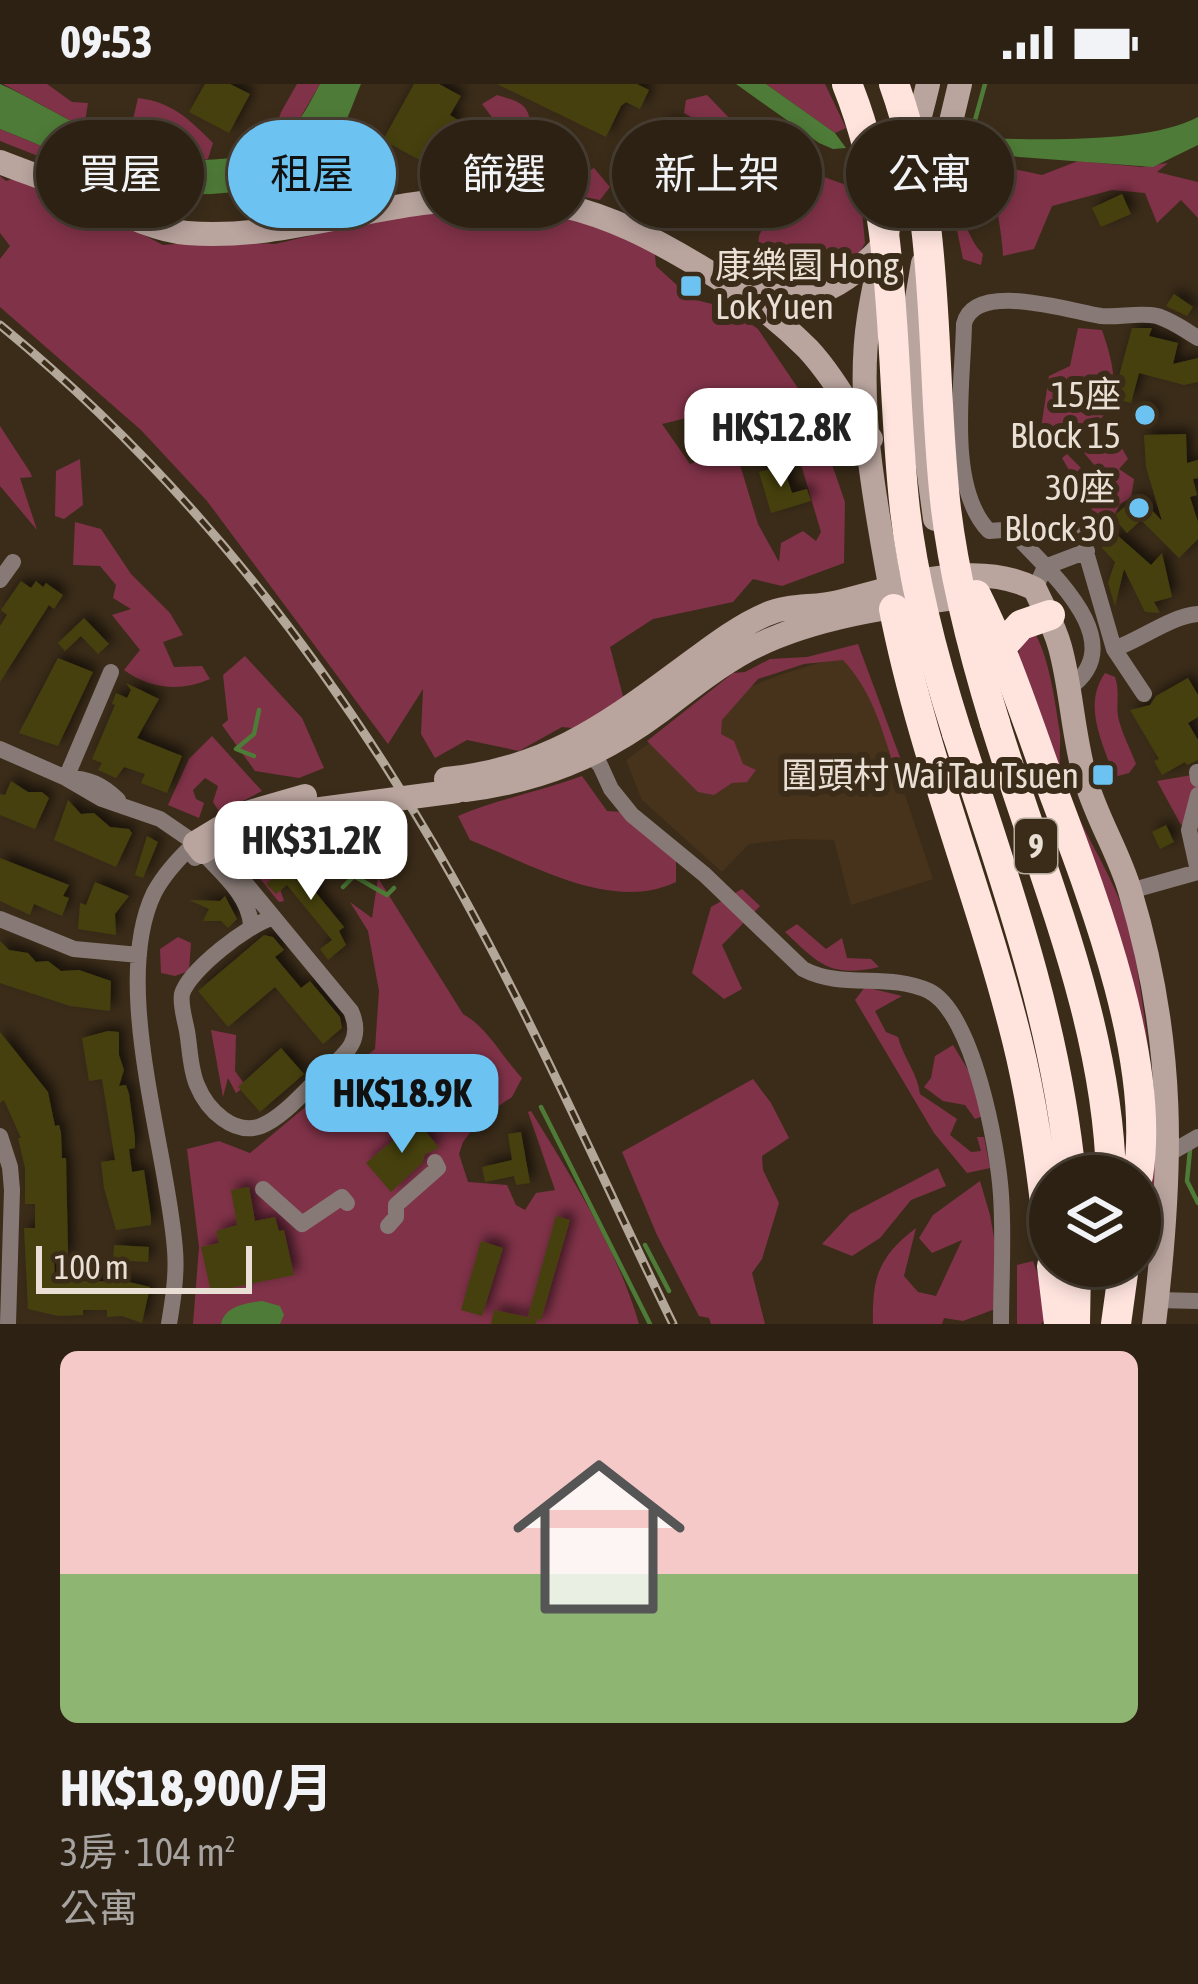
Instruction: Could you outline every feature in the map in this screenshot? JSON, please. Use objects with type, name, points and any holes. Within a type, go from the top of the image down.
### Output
[{"type":"highway","name":"9","points":[[847,84],[866,136],[881,215],[905,513],[915,572],[938,674],[1037,979],[1061,1092],[1068,1155]]},
{"type":"highway","name":"9","points":[[894,84],[924,206],[945,505],[979,668],[1076,969],[1101,1088],[1109,1155]]},
{"type":"highway","points":[[971,586],[1002,646],[1088,883],[1122,997],[1139,1111],[1138,1155]]},
{"type":"highway","points":[[895,588],[919,718],[1017,1041],[1040,1155]]},
{"type":"highway","points":[[1002,646],[1043,593]]},
{"type":"highway","points":[[1055,1287],[1059,1324]]},
{"type":"highway","points":[[1075,1324],[1076,1287]]},
{"type":"highway","points":[[1113,1287],[1115,1324]]},
{"type":"highway","points":[[1115,1324],[1121,1287]]},
{"type":"main road","points":[[895,588],[873,473],[866,351],[869,316],[928,84]]},
{"type":"main road","points":[[960,84],[934,183],[914,316],[913,354],[932,511],[971,586]]},
{"type":"main road","points":[[0,162],[152,226],[194,234],[284,226],[423,203],[519,197],[629,226],[724,281],[806,348],[871,439]]},
{"type":"main road","points":[[724,281],[768,296],[806,296],[844,281],[887,241]]},
{"type":"main road","points":[[873,473],[902,478],[913,472],[925,453]]},
{"type":"main road","points":[[204,844],[243,814],[451,785],[522,762],[584,749],[638,727],[760,644],[895,588],[918,566],[932,511]]},
{"type":"main road","points":[[584,749],[712,647],[804,597],[971,586],[1043,593],[1090,797],[1130,891],[1184,1146],[1155,1312]]},
{"type":"street","points":[[1144,694],[1114,649],[1103,621],[1082,535],[1061,526],[989,531],[975,513],[962,484],[964,324],[972,308],[990,302],[1028,302],[1104,316],[1152,315],[1198,338]]},
{"type":"street","points":[[1012,532],[1043,593]]},
{"type":"street","points":[[1043,593],[1087,551]]},
{"type":"street","points":[[0,580],[13,562]]},
{"type":"street","points":[[1043,593],[1068,590],[1094,653],[1090,668],[1068,689]]},
{"type":"street","points":[[1114,649],[1147,637],[1180,615],[1198,614]]},
{"type":"street","points":[[66,778],[111,672]]},
{"type":"street","points":[[0,749],[66,778],[100,785],[121,803],[204,844],[272,918],[351,1011],[356,1037],[343,1058],[270,1120],[245,1128],[229,1125],[196,1084],[181,998],[189,982],[250,925],[272,918]]},
{"type":"street","points":[[584,749],[632,815],[705,875],[803,969],[838,980],[893,980],[923,988],[946,1003],[974,1068],[998,1166],[1001,1324]]},
{"type":"street","points":[[1130,891],[1198,871],[1189,830],[1198,795]]},
{"type":"street","points":[[204,844],[247,904],[250,925]]},
{"type":"street","points":[[169,1324],[175,1251],[139,1007],[140,956],[154,894],[180,857],[204,844]]},
{"type":"street","points":[[0,919],[74,950],[140,956]]},
{"type":"street","points":[[1,1140],[11,1190],[8,1324]]},
{"type":"street","points":[[388,1226],[396,1217],[396,1205],[438,1168],[435,1162]]},
{"type":"street","points":[[263,1190],[302,1224],[348,1195]]},
{"type":"street","points":[[1155,1312],[1198,1301]]},
{"type":"shaded area","points":[[0,84],[70,120],[36,120],[36,144],[0,129]]},
{"type":"shaded area","points":[[3,84],[47,84],[72,102],[88,103],[85,120],[69,120]]},
{"type":"shaded area","points":[[297,84],[320,84],[298,120],[278,120]]},
{"type":"shaded area","points":[[320,84],[361,84],[346,120],[299,120]]},
{"type":"shaded area","points":[[736,84],[766,84],[817,120],[787,120]]},
{"type":"shaded area","points":[[766,84],[825,84],[846,128],[835,133]]},
{"type":"shaded area","points":[[497,95],[514,100],[530,120],[494,120],[482,104]]},
{"type":"shaded area","points":[[707,95],[731,120],[696,120],[684,113],[686,100]]},
{"type":"shaded area","points":[[138,98],[170,108],[188,120],[133,120]]},
{"type":"shaded area","points":[[1198,117],[1198,145],[1153,167],[1014,157],[1014,139],[1119,136],[1176,126]]},
{"type":"shaded area","points":[[822,124],[846,148],[822,144]]},
{"type":"shaded area","points":[[0,129],[36,144],[36,155],[0,141]]},
{"type":"shaded area","points":[[204,134],[213,143],[204,159]]},
{"type":"shaded area","points":[[228,158],[228,192],[204,194],[204,160]]},
{"type":"shaded area","points":[[1078,161],[1142,167],[1168,163],[1157,172],[1198,182],[1198,218],[1181,200],[1157,223],[1145,193],[1112,190],[1052,206],[1034,249],[1003,256],[999,228],[1014,228],[1014,169],[1042,175]]},
{"type":"shaded area","points":[[594,168],[610,187],[600,200],[588,198],[588,172]]},
{"type":"shaded area","points":[[0,176],[6,181],[18,177],[36,187],[36,228],[131,228],[163,245],[275,244],[343,228],[396,228],[396,217],[420,213],[420,228],[588,228],[588,220],[654,246],[656,266],[692,299],[728,308],[758,329],[814,412],[845,502],[844,563],[782,586],[753,579],[733,602],[653,619],[610,647],[624,700],[582,729],[562,727],[519,751],[467,740],[435,758],[421,734],[423,689],[388,744],[207,501],[141,430],[0,307],[0,259],[10,246],[0,233]],"holes":[[[712,412],[729,451],[690,464],[662,424]],[[797,451],[821,532],[816,541],[803,531],[781,543],[779,562],[758,524],[740,465]]]},
{"type":"shaded area","points":[[822,176],[846,185],[846,228],[864,228],[865,243],[851,268],[824,265],[811,290],[786,274],[755,269],[763,228],[822,228]]},
{"type":"shaded area","points":[[957,228],[967,228],[983,254],[981,265],[963,259]]},
{"type":"shaded area","points":[[1078,328],[1102,330],[1112,368],[1112,399],[1096,423],[1060,441],[1041,428],[1049,376],[1070,366]]},
{"type":"shaded area","points":[[0,426],[32,477],[20,478],[37,530],[0,486]]},
{"type":"shaded area","points":[[1099,439],[1118,441],[1128,459],[1119,469],[1134,479],[1131,498],[1120,504],[1113,518],[1098,520],[1062,458],[1067,454],[1086,473],[1095,466],[1080,448]]},
{"type":"shaded area","points":[[80,459],[83,505],[64,519],[55,516],[56,471]]},
{"type":"shaded area","points":[[75,522],[101,529],[131,574],[170,613],[183,635],[163,642],[174,667],[202,666],[210,679],[166,686],[124,670],[140,650],[112,615],[131,609],[113,598],[116,585],[100,566],[73,565]]},
{"type":"shaded area","points":[[1036,635],[1045,657],[1067,789],[1127,921],[1152,1085],[1155,1155],[1145,1155],[1138,1045],[1017,656],[1025,636]]},
{"type":"shaded area","points":[[858,644],[904,768],[894,766],[868,697],[843,660],[804,664],[758,679],[722,720],[721,734],[734,741],[743,764],[756,770],[747,782],[732,783],[714,795],[698,792],[647,741],[733,673],[770,659],[807,657]]},
{"type":"shaded area","points":[[857,651],[933,879],[851,905],[834,840],[749,844],[722,872],[642,800],[626,760],[700,707]]},
{"type":"shaded area","points":[[245,656],[302,718],[324,768],[299,778],[255,771],[222,725],[228,720],[223,675]]},
{"type":"shaded area","points":[[1105,673],[1115,677],[1119,722],[1136,764],[1129,773],[1114,777],[1095,711]]},
{"type":"shaded area","points":[[212,736],[262,791],[220,813],[213,802],[218,786],[205,778],[193,790],[204,803],[199,818],[168,805],[189,759]]},
{"type":"shaded area","points":[[1198,774],[1198,818],[1181,825],[1157,781]]},
{"type":"shaded area","points":[[582,776],[607,811],[638,813],[676,859],[676,882],[625,892],[572,882],[470,840],[458,816]]},
{"type":"shaded area","points":[[296,833],[306,843],[278,883],[284,901],[279,902],[249,865],[273,855],[265,842]]},
{"type":"shaded area","points":[[378,878],[463,1014],[522,1078],[512,1097],[481,1118],[463,1142],[459,1154],[468,1182],[507,1185],[516,1205],[525,1210],[536,1193],[555,1190],[531,1111],[606,1241],[639,1324],[193,1324],[199,1247],[187,1149],[219,1141],[250,1153],[375,1049],[379,991],[368,931],[350,902],[372,918]]},
{"type":"shaded area","points":[[742,889],[760,906],[722,945],[742,989],[724,999],[692,973],[711,907]]},
{"type":"shaded area","points":[[797,924],[826,949],[842,938],[847,958],[871,959],[879,967],[848,971],[826,966],[785,932]]},
{"type":"shaded area","points":[[178,937],[191,943],[189,971],[175,976],[161,973],[160,949]]},
{"type":"shaded area","points":[[865,987],[902,996],[875,1011],[886,1032],[898,1037],[920,1094],[957,1119],[950,1135],[971,1152],[981,1151],[977,1137],[984,1137],[990,1168],[967,1173],[934,1133],[855,1000]]},
{"type":"shaded area","points":[[211,1030],[236,1035],[235,1071],[246,1086],[236,1093],[228,1078],[223,1097]]},
{"type":"shaded area","points":[[953,1045],[986,1115],[975,1119],[965,1105],[943,1101],[924,1087],[935,1056]]},
{"type":"shaded area","points":[[753,1079],[789,1138],[762,1156],[763,1170],[779,1203],[762,1259],[752,1273],[765,1324],[711,1324],[709,1318],[699,1316],[657,1235],[622,1152]]},
{"type":"shaded area","points":[[938,1168],[946,1186],[911,1200],[880,1238],[852,1256],[822,1244],[850,1214]]},
{"type":"shaded area","points":[[980,1181],[1006,1305],[963,1321],[944,1318],[942,1324],[873,1324],[880,1270],[893,1249],[916,1228],[904,1276],[918,1292],[936,1296],[962,1240],[932,1253],[919,1238],[933,1215]]},
{"type":"shaded area","points":[[1029,1262],[1029,1287],[1043,1287],[1051,1310],[1041,1324],[1017,1324],[1017,1265]]},
{"type":"shaded area","points":[[262,1301],[280,1306],[284,1315],[280,1324],[221,1324],[232,1309]]},
{"type":"building","points":[[205,84],[230,84],[250,94],[236,120],[228,120],[228,132],[189,112]]},
{"type":"building","points":[[414,84],[439,84],[461,96],[450,115],[458,120],[420,120],[420,160],[396,147],[394,120]]},
{"type":"building","points":[[497,84],[637,84],[649,90],[640,109],[626,102],[621,106],[606,137],[588,128],[588,120],[571,120]]},
{"type":"building","points":[[1122,194],[1131,214],[1101,227],[1092,208]]},
{"type":"building","points":[[1174,294],[1193,307],[1187,316],[1166,306]]},
{"type":"building","points":[[1132,328],[1152,328],[1149,336],[1178,343],[1173,364],[1198,358],[1198,382],[1184,385],[1139,373],[1131,403],[1113,398]]},
{"type":"building","name":"15座 Block 15","points":[[1149,404],[1157,418],[1141,427],[1133,413]]},
{"type":"building","points":[[1186,434],[1187,463],[1198,460],[1198,478],[1193,479],[1197,495],[1190,497],[1198,539],[1179,558],[1141,520],[1127,533],[1113,517],[1138,495],[1162,521],[1146,467],[1144,435]]},
{"type":"building","points":[[783,465],[792,493],[807,489],[811,501],[771,513],[759,472]]},
{"type":"building","points":[[1116,534],[1151,565],[1162,553],[1172,597],[1154,602],[1160,613],[1145,612],[1124,569],[1115,606],[1108,583],[1115,562],[1102,548]]},
{"type":"building","points":[[21,581],[31,588],[36,581],[43,587],[46,583],[63,595],[54,609],[49,605],[0,682],[0,626],[7,615],[1,610]]},
{"type":"building","points":[[84,618],[109,644],[98,654],[81,636],[65,651],[58,643]]},
{"type":"building","points":[[58,658],[93,672],[58,746],[19,733]]},
{"type":"building","points":[[1188,678],[1198,695],[1198,717],[1188,723],[1198,740],[1198,760],[1162,775],[1154,761],[1159,759],[1130,710],[1150,705],[1156,696]]},
{"type":"building","points":[[126,683],[159,699],[137,738],[182,756],[167,793],[141,783],[145,774],[124,767],[116,778],[98,770],[102,763],[92,759],[116,693],[127,698],[131,690]]},
{"type":"building","points":[[11,781],[49,798],[35,829],[0,815],[0,794],[5,795]]},
{"type":"building","points":[[68,800],[81,814],[94,813],[110,827],[132,833],[116,867],[54,840]]},
{"type":"building","points":[[1166,825],[1174,842],[1160,849],[1152,832]]},
{"type":"building","points":[[147,836],[158,842],[143,878],[135,875]]},
{"type":"building","points":[[304,854],[312,864],[300,873],[344,927],[339,931],[346,945],[328,960],[320,949],[332,940],[287,885],[276,894],[266,884]]},
{"type":"building","points":[[0,858],[69,885],[62,916],[34,904],[30,915],[0,901]]},
{"type":"building","points":[[95,882],[129,896],[115,914],[116,935],[78,929],[80,903],[86,905]]},
{"type":"building","points":[[225,896],[237,919],[228,928],[221,921],[203,921],[209,909],[189,900],[220,901]]},
{"type":"building","points":[[264,935],[273,937],[284,950],[275,957],[301,988],[310,981],[340,1017],[342,1028],[323,1044],[275,987],[228,1027],[198,991]]},
{"type":"building","points":[[0,941],[9,950],[28,953],[36,962],[48,961],[61,971],[79,970],[111,981],[110,1011],[70,1006],[0,983]]},
{"type":"building","points":[[0,1032],[48,1092],[55,1126],[59,1125],[61,1133],[68,1258],[54,1258],[55,1280],[150,1287],[142,1323],[107,1317],[107,1310],[58,1316],[28,1309],[24,1228],[35,1228],[35,1204],[25,1204],[21,1138],[4,1100],[0,1103]]},
{"type":"building","points":[[119,1032],[124,1070],[119,1086],[126,1085],[129,1094],[135,1138],[135,1148],[129,1149],[132,1172],[144,1170],[151,1217],[151,1225],[116,1230],[101,1162],[115,1160],[102,1079],[89,1081],[82,1038]]},
{"type":"building","points":[[281,1048],[304,1074],[260,1112],[238,1087]]},
{"type":"building","points":[[417,1120],[439,1148],[425,1154],[422,1163],[391,1192],[366,1163]]},
{"type":"building","points":[[521,1132],[530,1183],[516,1185],[514,1176],[485,1182],[482,1167],[512,1160],[508,1134]]},
{"type":"building","points":[[249,1187],[255,1221],[275,1217],[279,1231],[284,1230],[294,1275],[211,1292],[201,1247],[219,1243],[216,1231],[237,1225],[231,1190]]},
{"type":"building","points":[[556,1216],[570,1220],[541,1320],[528,1316]]},
{"type":"building","points":[[481,1241],[503,1248],[482,1316],[461,1310]]},
{"type":"building","points":[[114,1245],[149,1247],[148,1262],[113,1260]]},
{"type":"building","points":[[494,1310],[537,1319],[536,1324],[491,1324]]},
{"type":"waterway","points":[[975,120],[985,84]]},
{"type":"waterway","points":[[254,756],[236,749],[254,734],[259,710]]},
{"type":"waterway","points":[[343,887],[354,876],[387,895],[394,888]]},
{"type":"waterway","points":[[541,1107],[650,1324]]},
{"type":"waterway","points":[[1190,1150],[1187,1181],[1198,1203]]},
{"type":"waterway","points":[[645,1245],[669,1291]]},
{"type":"railway","points":[[0,325],[126,439],[184,501],[293,632],[390,772],[498,962],[673,1324]]},
{"type":"place","name":"康樂園 Hong Lok Yuen","points":[[691,286]]},
{"type":"place","name":"15座 Block 15","points":[[1145,415]]},
{"type":"place","name":"30座 Block 30","points":[[1139,508]]},
{"type":"place","name":"圍頭村 Wai Tau Tsuen","points":[[1103,775]]}]
